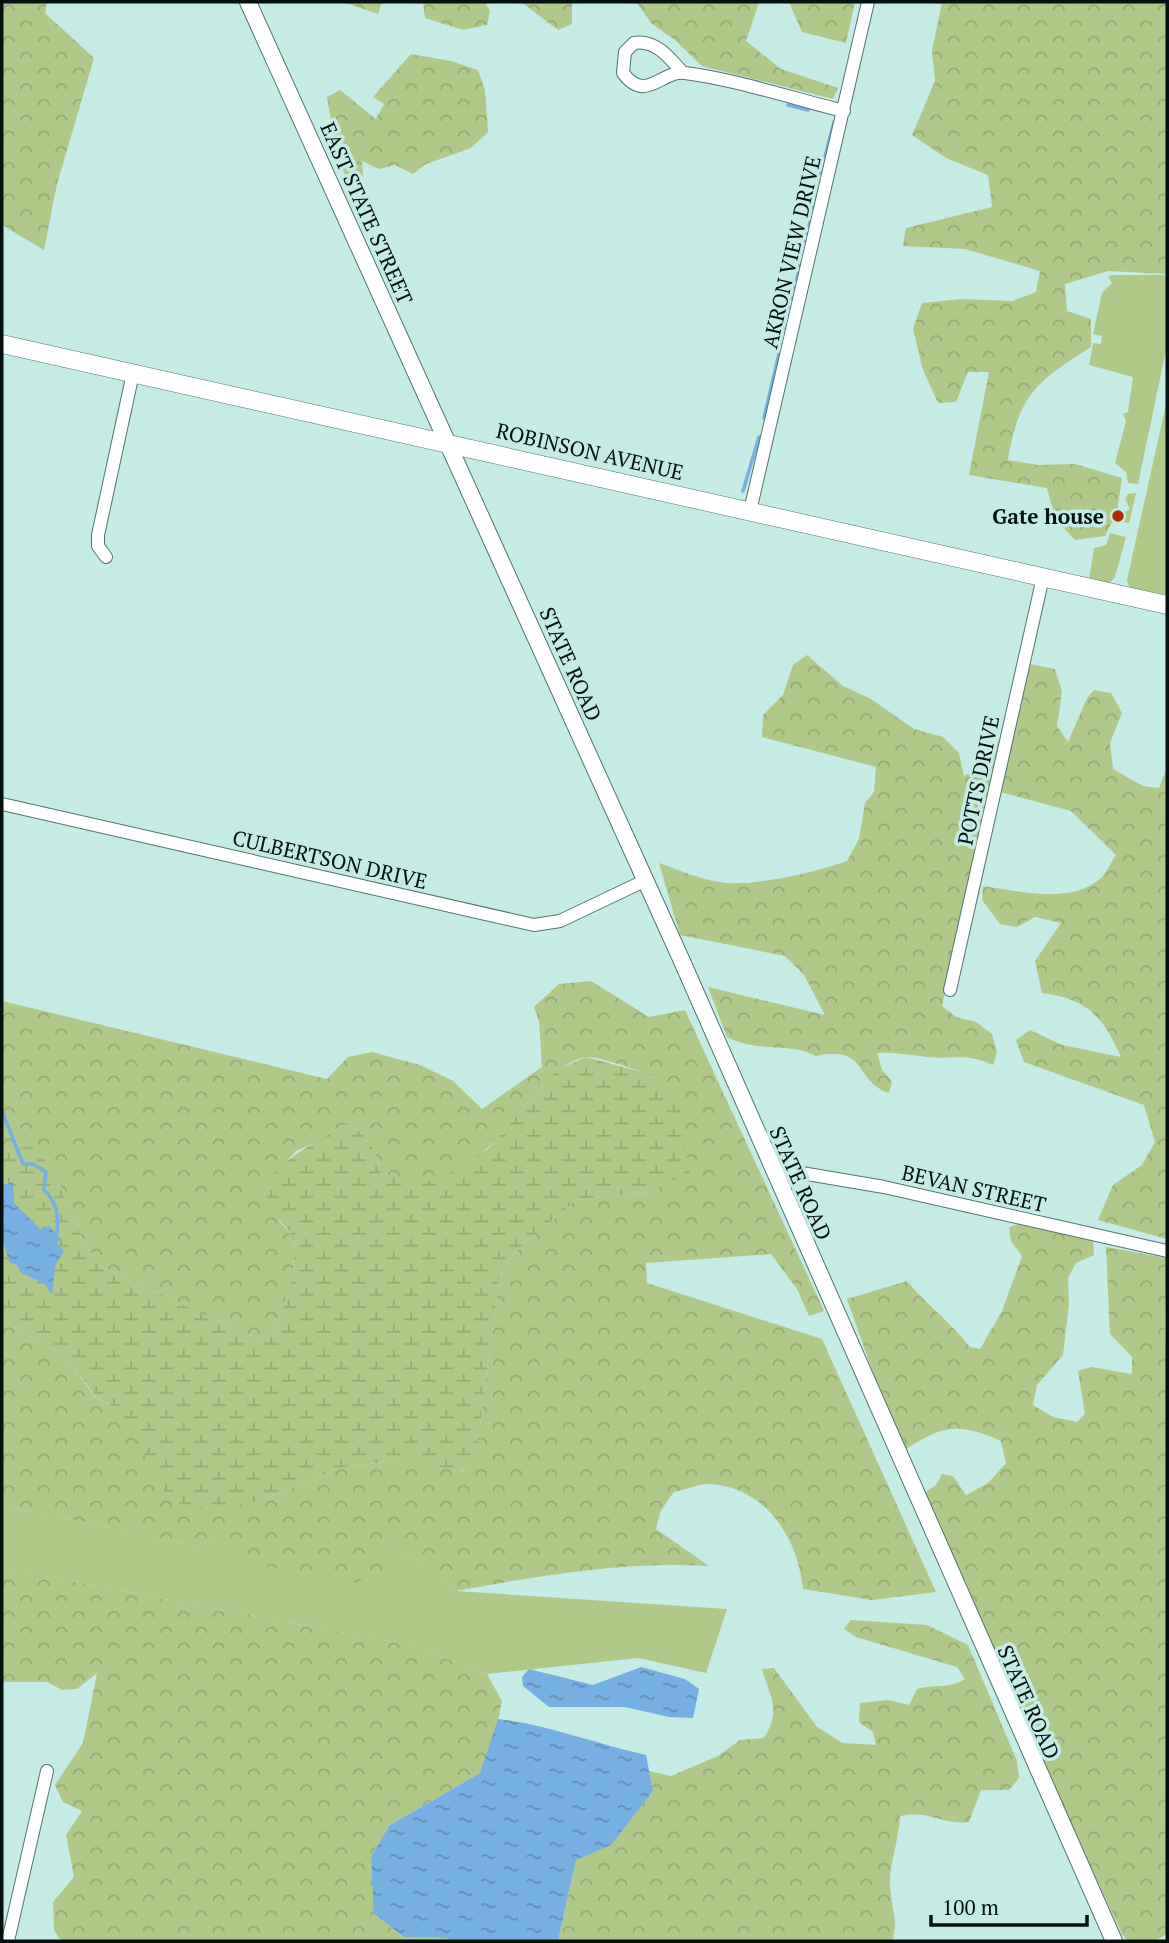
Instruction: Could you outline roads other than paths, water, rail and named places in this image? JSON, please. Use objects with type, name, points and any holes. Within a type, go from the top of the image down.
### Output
[{"type":"main road","name":"ROBINSON AVENUE","points":[[2,344],[1167,605]]},
{"type":"street","name":"EAST STATE STREET","points":[[248,2],[448,442]]},
{"type":"street","name":"AKRON VIEW DRIVE","points":[[750,511],[868,2]]},
{"type":"street","points":[[682,72],[645,87],[637,85],[623,73],[625,52],[634,43],[648,43],[682,72],[844,111]]},
{"type":"street","points":[[106,557],[98,546],[98,535],[133,373]]},
{"type":"street","name":"STATE ROAD","points":[[448,442],[1114,1941]]},
{"type":"street","name":"POTTS DRIVE","points":[[950,990],[1043,577]]},
{"type":"street","name":"CULBERTSON DRIVE","points":[[2,804],[534,925],[560,921],[644,881]]},
{"type":"street","name":"BEVAN STREET","points":[[772,1167],[884,1188],[1167,1251]]},
{"type":"street","points":[[8,1941],[47,1771]]},
{"type":"water","points":[[13,1182],[14,1203],[40,1229],[49,1226],[61,1239],[57,1243],[64,1251],[55,1266],[52,1295],[45,1284],[21,1273],[17,1265],[9,1262],[2,1237],[2,1186]]},
{"type":"water","points":[[641,1667],[685,1679],[699,1689],[693,1718],[669,1717],[625,1707],[549,1707],[523,1686],[522,1677],[529,1669],[593,1685]]},
{"type":"water","points":[[498,1719],[536,1726],[646,1755],[653,1791],[611,1845],[576,1860],[558,1941],[449,1941],[446,1938],[404,1937],[374,1914],[371,1856],[390,1825],[480,1773]]},
{"type":"waterway","points":[[788,105],[808,110]]},
{"type":"waterway","points":[[820,176],[834,122]]},
{"type":"waterway","points":[[813,211],[818,188]]},
{"type":"waterway","points":[[789,314],[810,222]]},
{"type":"waterway","points":[[764,418],[786,324]]},
{"type":"waterway","points":[[743,491],[759,437]]},
{"type":"waterway","points":[[2,1111],[23,1164],[33,1164],[46,1172],[44,1190],[52,1199],[56,1210],[57,1233]]},
{"type":"place","name":"Gate house","points":[[1118,516]]}]
